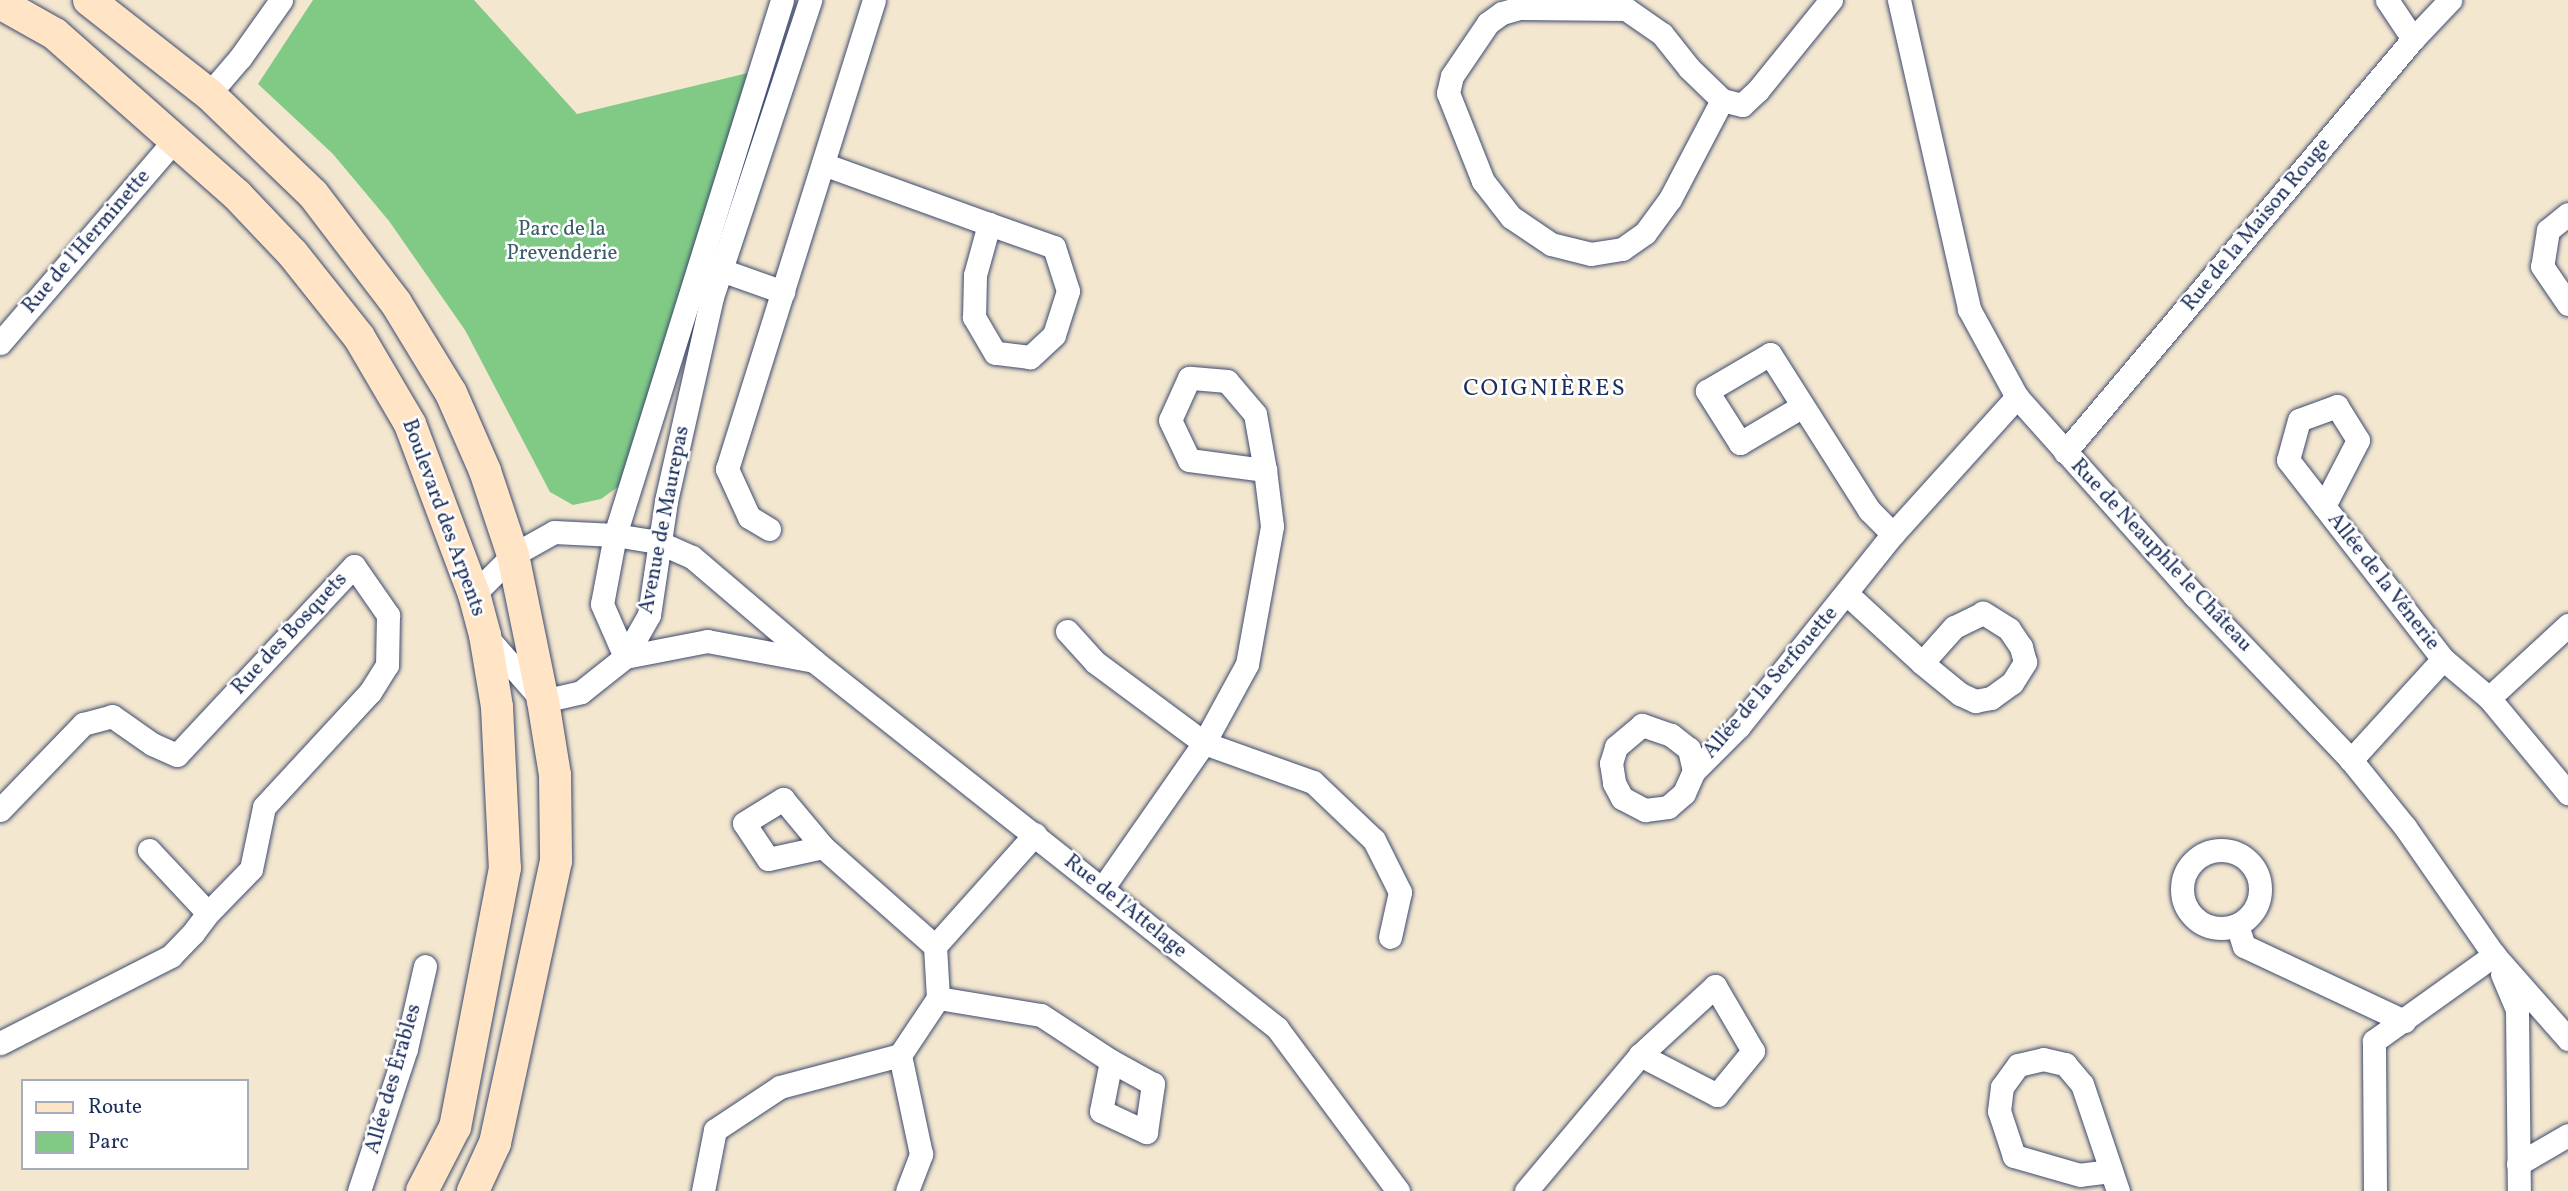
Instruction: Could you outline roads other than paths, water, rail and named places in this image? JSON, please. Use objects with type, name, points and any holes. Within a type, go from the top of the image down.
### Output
[{"type":"street","points":[[89,0],[209,94],[313,194],[397,303],[451,393],[485,471],[513,555],[555,775],[556,861],[495,1143],[472,1191]]},
{"type":"street","points":[[209,94],[240,58],[281,0]]},
{"type":"street","name":"Avenue de Maurepas","points":[[625,657],[602,604],[615,535],[782,0]]},
{"type":"street","name":"Avenue de Maurepas","points":[[625,657],[649,615],[657,579],[658,542],[712,297],[810,0]]},
{"type":"street","points":[[769,529],[749,517],[727,469],[874,0]]},
{"type":"street","points":[[1722,100],[1670,200],[1645,233],[1622,249],[1591,254],[1550,244],[1511,218],[1483,181],[1448,93],[1452,76],[1473,44],[1488,23],[1502,13],[1521,8],[1626,9],[1662,34],[1689,68],[1722,100],[1742,105],[1758,90],[1831,0]]},
{"type":"street","name":"Rue de Neauphle le Château","points":[[1899,0],[1969,309],[2017,397],[2351,760],[2405,827],[2494,955],[2568,1039]]},
{"type":"street","points":[[2387,0],[2413,39]]},
{"type":"street","name":"Rue de la Maison Rouge","points":[[2065,452],[2413,39],[2451,0]]},
{"type":"street","name":"Boulevard des Arpents","points":[[0,3],[55,34],[237,195],[293,254],[359,337],[410,424],[474,594],[485,635],[496,707],[505,868],[455,1126],[422,1191]]},
{"type":"street","name":"Rue de l'Herminette","points":[[0,343],[174,141]]},
{"type":"street","points":[[822,164],[1054,247],[1068,291],[1054,335],[1030,357],[995,353],[974,317],[975,275],[989,224]]},
{"type":"street","points":[[2568,214],[2548,230],[2542,267],[2568,304]]},
{"type":"street","points":[[721,270],[783,292]]},
{"type":"street","points":[[1102,889],[1204,743],[1247,664],[1272,526],[1265,470],[1255,414],[1227,381],[1189,377],[1170,420],[1189,460],[1265,470]]},
{"type":"street","name":"Allée de la Serfouette","points":[[1694,771],[1739,726],[1893,534],[2017,397]]},
{"type":"street","points":[[1801,407],[1869,510],[1893,534]]},
{"type":"street","name":"Allée de la Vénerie","points":[[2324,506],[2443,659],[2489,698],[2568,793]]},
{"type":"street","name":"Rue de l'Attelage","points":[[474,594],[513,555],[554,532],[615,535],[658,542],[692,557],[814,661],[1277,1028],[1398,1191]]},
{"type":"street","name":"Rue des Bosquets","points":[[0,810],[83,724],[112,716],[152,744],[177,755],[354,566],[388,615],[387,664],[370,692],[264,807],[251,869],[171,956],[0,1043]]},
{"type":"street","name":"Allée de la Serfouette","points":[[1847,594],[1922,663]]},
{"type":"street","points":[[2489,698],[2568,625]]},
{"type":"street","points":[[1067,631],[1095,662],[1204,743],[1314,782],[1374,840],[1400,892],[1390,937]]},
{"type":"street","points":[[485,635],[543,701]]},
{"type":"street","name":"Rue de l'Attelage","points":[[543,701],[581,692],[625,657],[707,641],[814,661]]},
{"type":"street","name":"Allée de la Vénerie","points":[[2351,760],[2443,659]]},
{"type":"street","points":[[704,1191],[715,1130],[780,1087],[900,1055],[938,998],[935,946],[1035,834]]},
{"type":"street","points":[[823,847],[935,946]]},
{"type":"street","points":[[149,850],[208,913]]},
{"type":"street","points":[[2237,926],[2244,946],[2404,1021]]},
{"type":"street","points":[[2375,1191],[2374,1041],[2494,955],[2517,1010],[2519,1191]]},
{"type":"street","name":"Allée des Érables","points":[[359,1191],[406,1049],[425,966]]},
{"type":"street","points":[[1527,1191],[1640,1055],[1715,986],[1753,1051],[1717,1094],[1640,1055]]},
{"type":"street","points":[[938,998],[1041,1015],[1111,1061]]},
{"type":"street","points":[[900,1055],[921,1154],[907,1191]]},
{"type":"street","points":[[2043,1059],[2066,1064],[2082,1084],[2114,1181],[2080,1175],[2014,1156],[2000,1111],[2002,1087],[2018,1065],[2043,1059]]},
{"type":"street","points":[[2518,1164],[2568,1135]]},
{"type":"district","name":"COIGNIÈRES","points":[[1545,390]]},
{"type":"park label","name":"Parc de la Prevenderie","points":[[562,242]]}]
